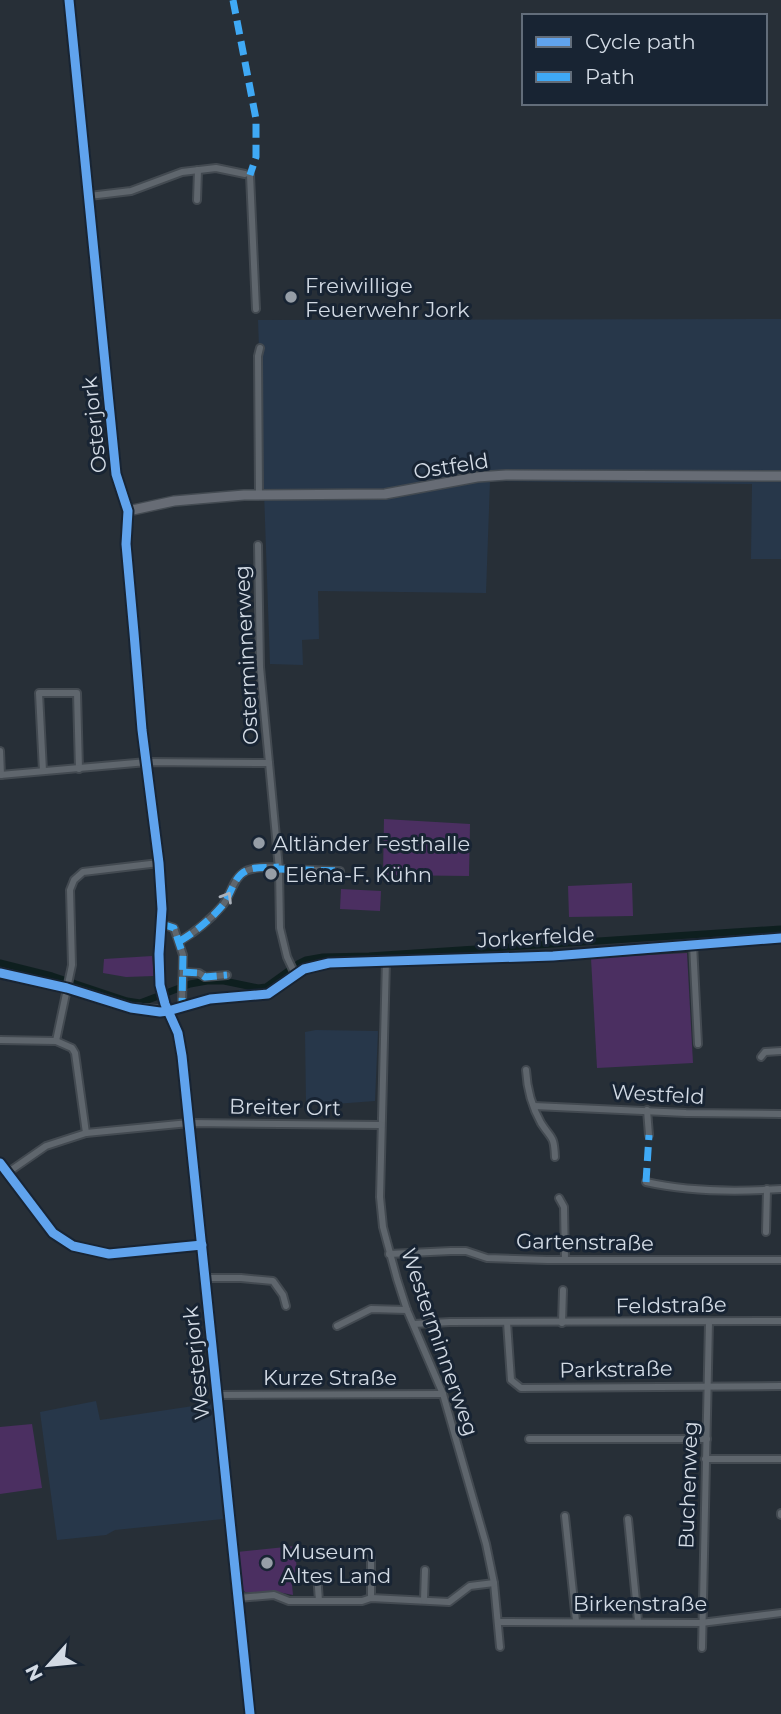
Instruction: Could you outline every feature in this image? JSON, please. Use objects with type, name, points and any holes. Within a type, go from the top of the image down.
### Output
[{"type":"main road","name":"Osterjork","points":[[69,0],[116,474],[128,510],[126,544],[159,863],[162,995],[168,1012]]},
{"type":"main road","name":"Ostfeld","points":[[128,510],[185,499],[259,495],[385,494],[477,477],[506,475],[781,476]]},
{"type":"main road","points":[[0,973],[68,983],[131,1008],[168,1012]]},
{"type":"main road","name":"Westerjork","points":[[168,1012],[180,1042],[250,1714]]},
{"type":"street","points":[[89,196],[131,191],[182,172],[216,169],[248,174],[256,309]]},
{"type":"street","points":[[197,200],[198,170]]},
{"type":"street","points":[[259,495],[260,348]]},
{"type":"street","name":"Osterminnerweg","points":[[258,545],[260,667],[279,868],[280,928],[293,970]]},
{"type":"street","points":[[43,771],[39,693],[77,693],[79,769]]},
{"type":"street","points":[[0,751],[1,775],[147,762],[269,763]]},
{"type":"street","points":[[56,1041],[73,960],[70,890],[74,880],[83,872],[159,863]]},
{"type":"street","points":[[180,942],[194,933],[224,904],[243,872],[250,869],[279,868],[340,871]]},
{"type":"street","points":[[162,924],[174,928],[180,942],[184,987],[182,1006]]},
{"type":"street","name":"Jorkerfelde","points":[[168,1012],[218,998],[268,994],[293,970],[329,963],[553,956],[781,938]]},
{"type":"street","points":[[694,944],[698,1044]]},
{"type":"street","name":"Westerminnerweg","points":[[386,960],[380,1197],[383,1227],[407,1310],[443,1394],[486,1544],[494,1583],[500,1647]]},
{"type":"street","points":[[183,972],[199,973],[205,977],[227,975]]},
{"type":"street","points":[[0,1040],[56,1041],[72,1048],[75,1053],[86,1133]]},
{"type":"street","points":[[761,1057],[765,1052],[781,1051]]},
{"type":"street","points":[[526,1070],[527,1089],[541,1123],[554,1139],[555,1157]]},
{"type":"street","name":"Westfeld","points":[[534,1106],[781,1114]]},
{"type":"street","points":[[647,1110],[649,1135]]},
{"type":"street","name":"Breiter Ort","points":[[7,1173],[46,1146],[86,1133],[189,1124],[382,1125]]},
{"type":"street","points":[[0,1163],[53,1233],[73,1246],[109,1254],[202,1245]]},
{"type":"street","points":[[646,1182],[705,1191],[781,1189]]},
{"type":"street","points":[[766,1189],[766,1232]]},
{"type":"street","points":[[559,1198],[564,1207],[565,1260]]},
{"type":"street","name":"Gartenstraße","points":[[390,1254],[466,1251],[487,1258],[781,1260]]},
{"type":"street","points":[[205,1278],[273,1281],[283,1295],[286,1306]]},
{"type":"street","points":[[562,1323],[563,1290]]},
{"type":"street","points":[[337,1326],[371,1309],[407,1310]]},
{"type":"street","name":"Feldstraße","points":[[414,1324],[781,1321]]},
{"type":"street","name":"Parkstraße","points":[[507,1322],[511,1380],[522,1388],[781,1386]]},
{"type":"street","name":"Buchenweg","points":[[702,1648],[705,1459],[710,1386],[709,1322]]},
{"type":"street","name":"Kurze Straße","points":[[217,1395],[443,1394]]},
{"type":"street","points":[[529,1439],[707,1438]]},
{"type":"street","points":[[705,1459],[781,1459]]},
{"type":"street","points":[[565,1516],[576,1621]]},
{"type":"street","points":[[628,1519],[638,1621]]},
{"type":"street","points":[[371,1558],[371,1598]]},
{"type":"street","points":[[425,1570],[425,1600]]},
{"type":"street","points":[[317,1574],[319,1601]]},
{"type":"street","points":[[238,1598],[274,1595],[289,1601],[371,1598],[449,1602],[470,1586],[494,1583]]},
{"type":"street","name":"Birkenstraße","points":[[498,1622],[701,1623],[781,1613]]},
{"type":"shaded area","points":[[781,319],[781,559],[751,559],[752,484],[490,481],[486,593],[318,591],[319,639],[302,640],[303,665],[270,664],[258,320]]},
{"type":"shaded area","points":[[384,819],[470,824],[469,876],[383,875]]},
{"type":"shaded area","points":[[632,883],[633,916],[569,917],[568,886]]},
{"type":"shaded area","points":[[341,889],[381,891],[380,911],[340,909]]},
{"type":"shaded area","points":[[687,953],[693,1063],[597,1068],[591,958]]},
{"type":"shaded area","points":[[152,956],[154,976],[126,977],[103,973],[104,959]]},
{"type":"shaded area","points":[[378,1031],[375,1101],[306,1103],[305,1032]]},
{"type":"shaded area","points":[[96,1401],[100,1420],[213,1403],[223,1519],[115,1530],[106,1535],[57,1540],[40,1412]]},
{"type":"shaded area","points":[[32,1424],[42,1488],[0,1494],[0,1427]]},
{"type":"shaded area","name":"Museum Altes Land","points":[[295,1546],[297,1573],[291,1574],[293,1595],[245,1592],[241,1587],[237,1552]]},
{"type":"waterway","points":[[0,963],[140,1003],[190,984],[207,981],[266,987],[298,964],[323,957],[781,929]]},
{"type":"marked path","points":[[233,0],[256,119],[256,157],[250,175]]},
{"type":"marked path","points":[[180,941],[217,911],[235,882],[246,871],[279,867]]},
{"type":"marked path","points":[[279,869],[340,871]]},
{"type":"marked path","points":[[162,924],[174,928],[183,955],[182,1006]]},
{"type":"marked path","points":[[183,972],[199,973],[205,977],[227,975]]},
{"type":"marked path","points":[[646,1182],[649,1135]]},
{"type":"cycle path","points":[[69,0],[116,474],[128,511],[126,544],[142,730],[159,863],[162,909],[160,985],[178,1033],[182,1056],[250,1714]]},
{"type":"cycle path","points":[[0,973],[67,988],[131,1008],[160,1012],[210,999],[268,994],[304,969],[329,963],[553,956],[781,938]]},
{"type":"cycle path","points":[[0,1163],[53,1233],[73,1246],[109,1254],[202,1245]]},
{"type":"place","name":"Freiwillige Feuerwehr Jork","points":[[291,297]]},
{"type":"place","name":"Altländer Festhalle","points":[[259,843]]},
{"type":"place","name":"Elena-F. Kühn","points":[[271,874]]},
{"type":"place","name":"Museum Altes Land","points":[[267,1563]]}]
